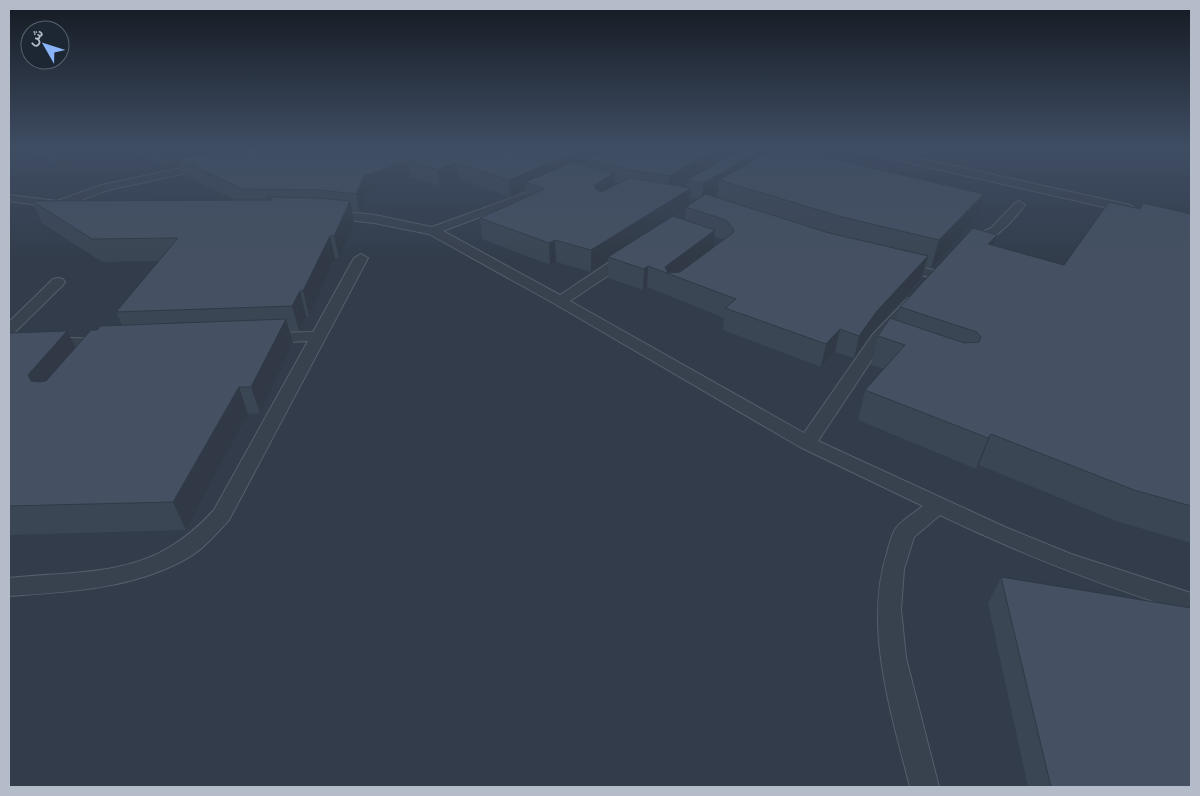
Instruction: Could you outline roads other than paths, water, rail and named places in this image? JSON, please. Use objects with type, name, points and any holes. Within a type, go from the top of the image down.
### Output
[{"type":"lane","points":[[59,204],[105,187],[118,184]]},
{"type":"lane","points":[[433,232],[556,184]]},
{"type":"lane","points":[[1019,184],[1143,212]]},
{"type":"lane","points":[[12,201],[94,207]]},
{"type":"lane","points":[[958,249],[995,231],[1019,205]]},
{"type":"lane","points":[[314,213],[375,219],[433,232],[560,301],[807,443],[938,506],[1063,560],[1191,603]]},
{"type":"lane","points":[[560,301],[639,249]]},
{"type":"lane","points":[[9,587],[128,574],[174,556],[210,530],[222,515],[362,258]]},
{"type":"lane","points":[[807,443],[880,337],[948,262]]},
{"type":"lane","points":[[888,263],[937,275]]},
{"type":"lane","points":[[9,330],[58,282]]},
{"type":"lane","points":[[250,339],[320,336]]},
{"type":"lane","points":[[880,337],[898,344]]},
{"type":"lane","points":[[9,342],[121,343]]},
{"type":"lane","points":[[89,358],[101,344]]},
{"type":"lane","points":[[924,787],[893,658],[889,610],[894,569],[904,533],[938,506]]}]
